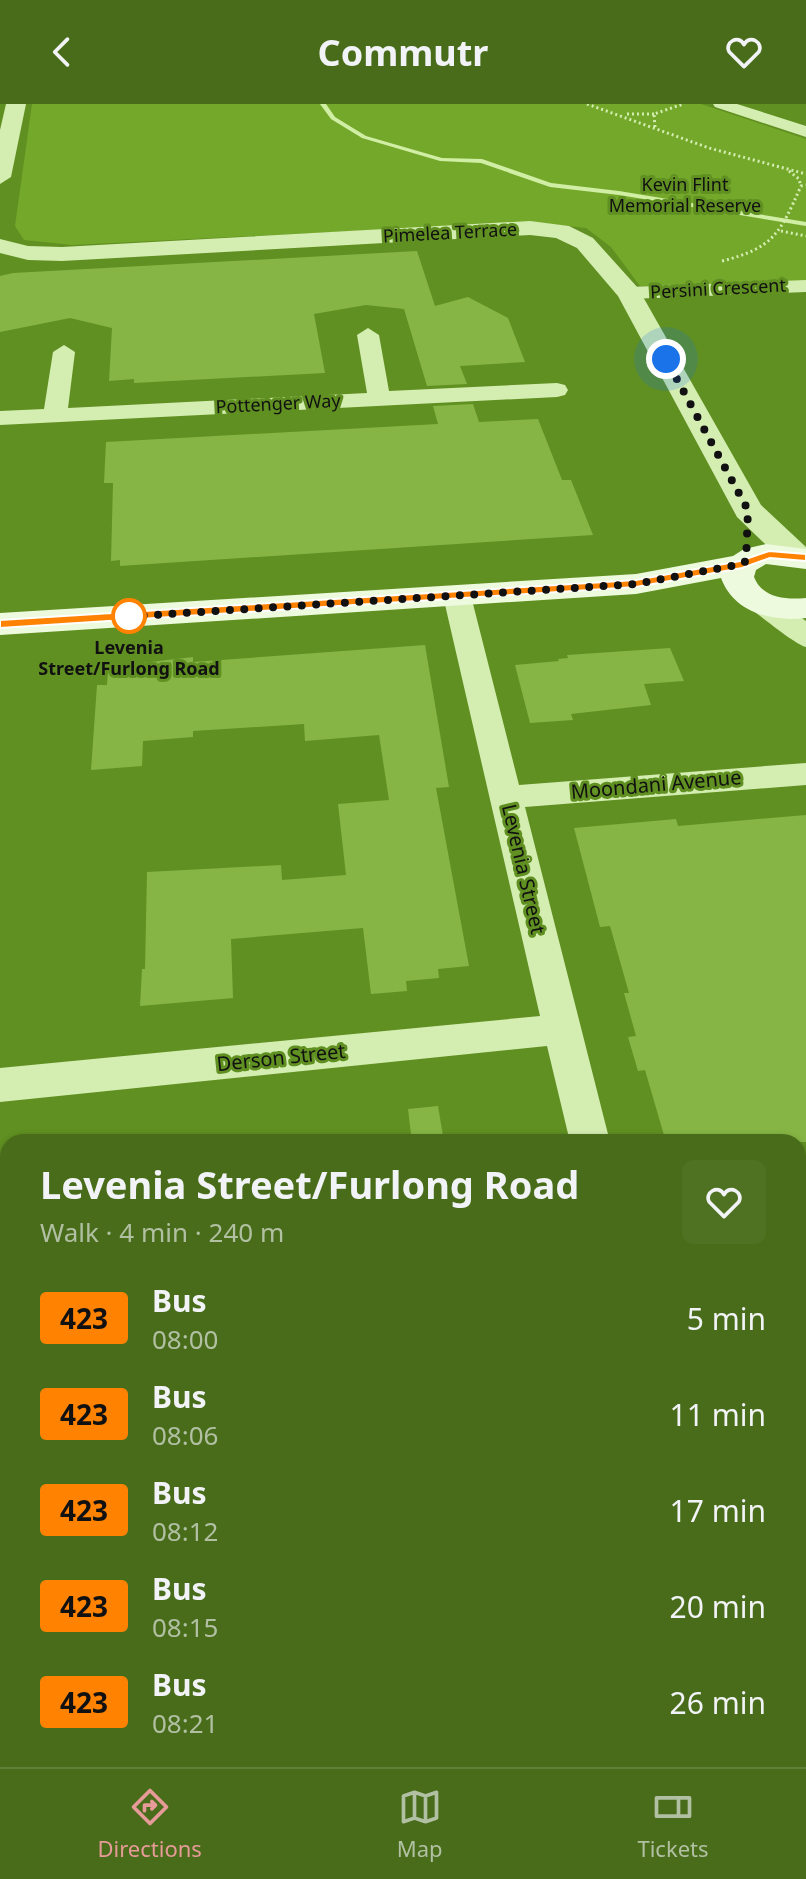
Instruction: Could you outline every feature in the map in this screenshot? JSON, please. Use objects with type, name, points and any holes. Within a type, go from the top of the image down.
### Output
[{"type":"main road","points":[[0,624],[636,584],[744,563],[769,554],[803,558]]},
{"type":"main road","points":[[744,563],[738,570],[739,584],[754,599]]},
{"type":"main road","points":[[636,584],[754,599],[785,609],[806,608]]},
{"type":"street","points":[[0,177],[16,104]]},
{"type":"street","points":[[721,104],[806,132]]},
{"type":"street","name":"Pimelea Terrace","points":[[0,246],[28,253],[62,254],[530,228],[561,231],[585,243],[629,293],[748,510],[803,558]]},
{"type":"street","name":"Persini Crescent","points":[[629,293],[806,286]]},
{"type":"street","points":[[368,335],[379,398]]},
{"type":"street","points":[[55,415],[64,352]]},
{"type":"street","name":"Pottenger Way","points":[[0,418],[557,390]]},
{"type":"street","points":[[744,563],[748,510]]},
{"type":"street","name":"Levenia Street","points":[[457,596],[588,1134]]},
{"type":"street","points":[[754,599],[799,629],[806,638]]},
{"type":"street","name":"Moondani Avenue","points":[[507,797],[806,774]]},
{"type":"street","name":"Derson Street","points":[[0,1085],[563,1029]]},
{"type":"path","points":[[587,104],[709,148],[806,174]]},
{"type":"path","points":[[621,114],[654,114],[683,104]]},
{"type":"path","points":[[654,114],[655,127]]},
{"type":"path","points":[[716,263],[748,255],[774,242],[803,186],[788,170]]},
{"type":"path","points":[[781,231],[806,236]]},
{"type":"green space","name":"Kevin Flint Memorial Reserve","points":[[32,104],[701,104],[806,139],[806,282],[640,286],[611,247],[586,228],[533,222],[72,245],[24,240],[15,226]]},
{"type":"building","points":[[417,251],[435,306],[468,297],[508,318],[525,362],[460,366],[467,384],[427,386],[404,309],[366,305],[314,314],[325,373],[134,383],[134,379],[109,381],[112,328],[70,318],[0,332],[0,276],[13,273]]},
{"type":"building","points":[[473,404],[479,422],[538,419],[562,480],[571,480],[593,535],[120,566],[120,560],[111,561],[113,483],[104,483],[106,442],[438,424],[433,406]]},
{"type":"building","points":[[425,645],[449,787],[436,788],[469,966],[438,969],[439,978],[406,981],[407,991],[371,994],[363,928],[231,939],[233,998],[140,1006],[142,969],[145,969],[147,872],[281,865],[282,880],[346,875],[338,804],[389,800],[379,735],[305,741],[304,724],[193,731],[193,737],[143,741],[142,766],[91,770],[97,685],[107,685],[108,667],[193,657],[193,662]]},
{"type":"building","points":[[670,648],[684,681],[644,684],[651,705],[571,714],[573,720],[530,723],[515,665],[559,661],[568,658],[567,655]]},
{"type":"building","points":[[806,815],[806,1134],[664,1134],[645,1070],[638,1071],[628,1037],[636,1036],[624,993],[629,993],[610,926],[600,927],[574,828],[676,819],[678,826]]},
{"type":"building","points":[[438,1106],[443,1134],[411,1134],[408,1109]]},
{"type":"waterway","points":[[323,104],[333,118],[364,137],[442,160],[482,161],[550,185],[619,193],[806,224]]},
{"type":"bus line","name":"423","points":[[0,624],[636,584],[742,564],[756,556],[769,554],[806,558]]},
{"type":"place","name":"Levenia Street/Furlong Road","points":[[129,616]]},
{"type":"route","points":[[129,616],[122,617],[636,584],[742,564],[746,561],[748,510],[666,359]]}]
